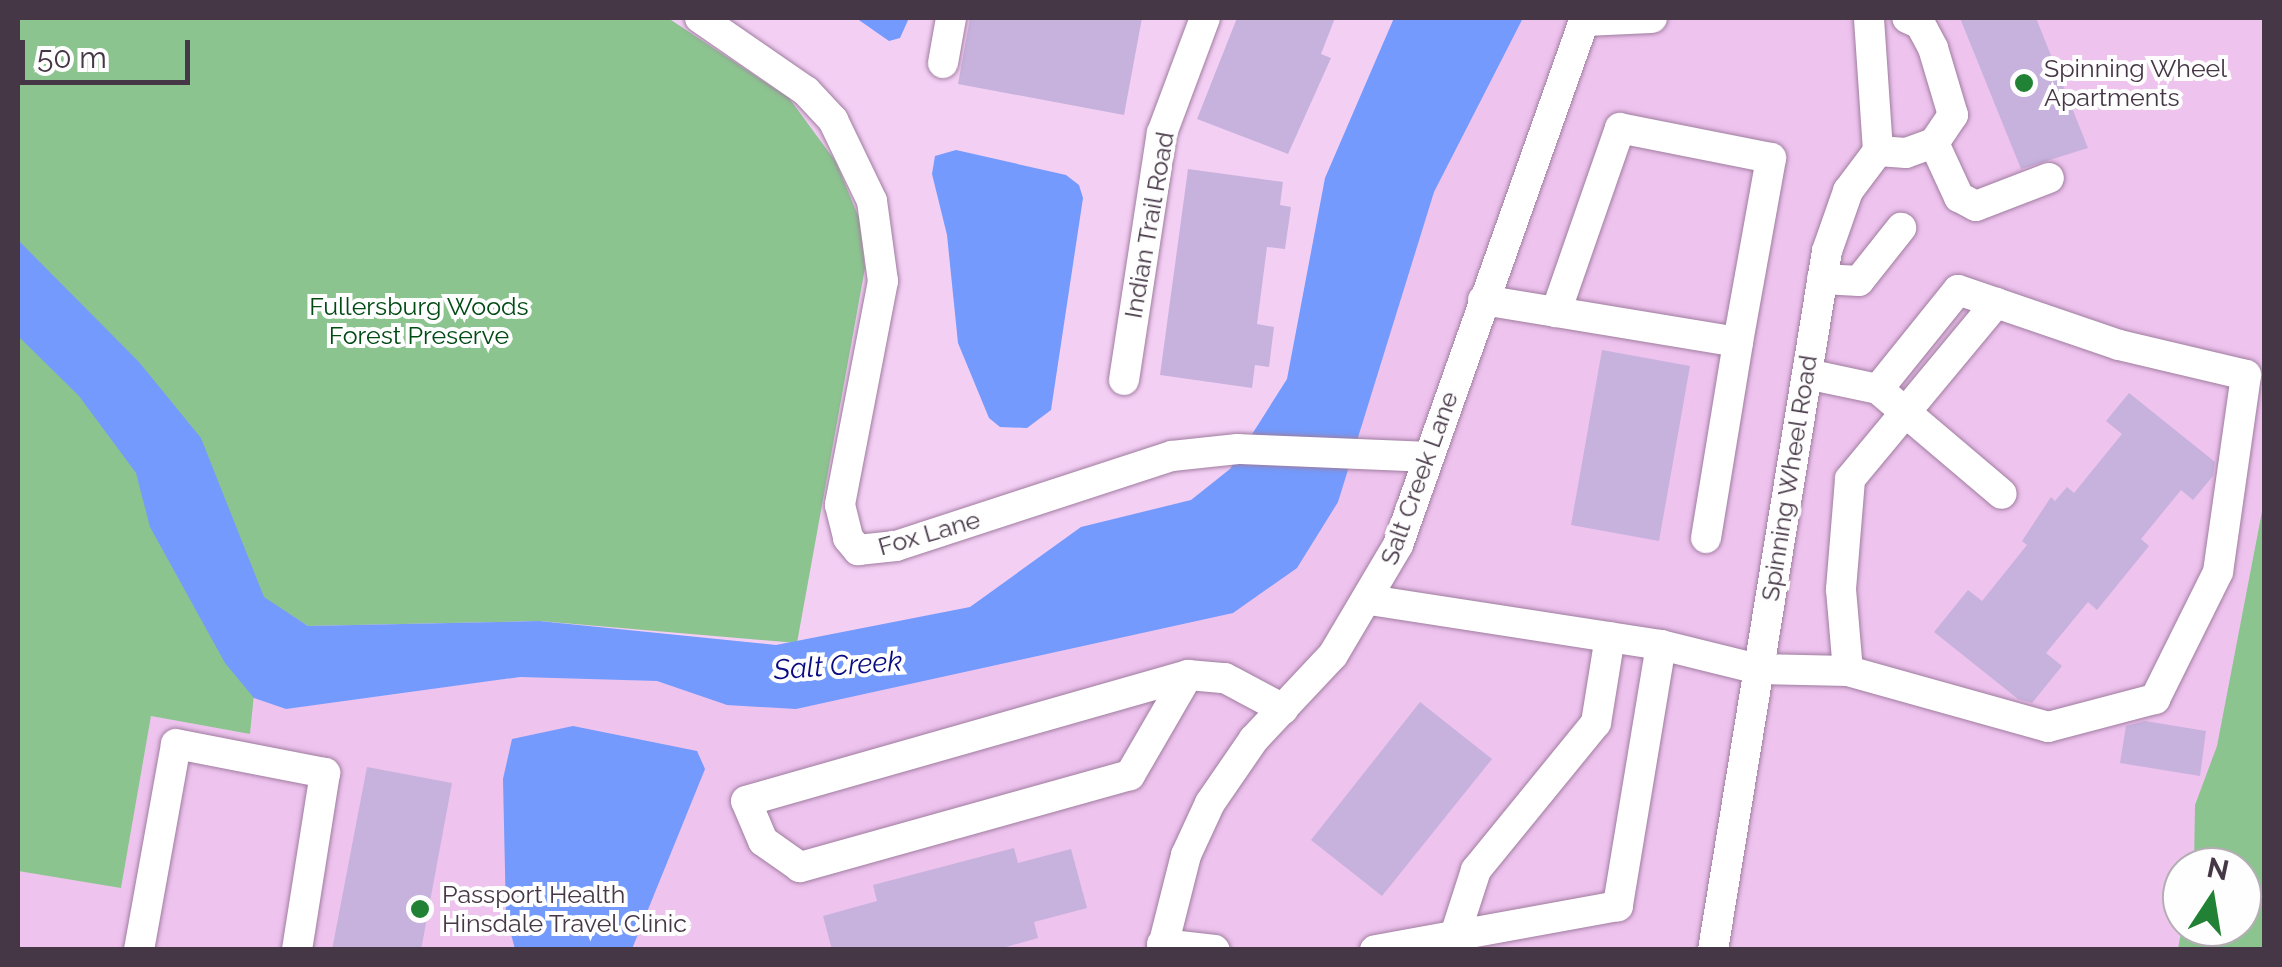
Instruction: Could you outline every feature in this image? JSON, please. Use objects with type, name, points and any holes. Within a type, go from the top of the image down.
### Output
[{"type":"street","name":"Fox Lane","points":[[700,18],[806,91],[833,120],[872,201],[882,281],[840,504],[842,523],[858,550],[896,546],[1172,456],[1238,449],[1428,457]]},
{"type":"street","points":[[943,63],[951,18]]},
{"type":"street","name":"Indian Trail Road","points":[[1124,380],[1162,133],[1205,18]]},
{"type":"street","name":"Salt Creek Lane","points":[[1162,947],[1186,855],[1210,803],[1282,709],[1333,655],[1370,600],[1398,545],[1584,21],[1652,18]]},
{"type":"street","points":[[1869,18],[1878,150],[1906,154],[1934,143],[1953,115],[1949,86],[1920,24],[1907,18]]},
{"type":"street","points":[[1556,312],[1620,128],[1771,158],[1706,538]]},
{"type":"street","points":[[1934,143],[1959,197],[1976,206],[2049,178]]},
{"type":"street","name":"Spinning Wheel Road","points":[[1713,950],[1822,280],[1848,191],[1878,150]]},
{"type":"street","points":[[1822,280],[1859,281],[1900,228]]},
{"type":"street","points":[[1370,600],[1661,646],[1758,669],[1848,671],[2048,727],[2155,699],[2218,572],[2246,376],[2119,344],[1958,290],[1878,389]]},
{"type":"street","points":[[1483,300],[1738,342]]},
{"type":"street","points":[[1848,671],[1841,589],[1850,480],[1996,303]]},
{"type":"street","points":[[1807,374],[1878,389],[2002,494]]},
{"type":"street","points":[[1454,935],[1476,870],[1596,723],[1610,637]]},
{"type":"street","points":[[1375,950],[1618,906],[1661,646]]},
{"type":"street","points":[[1188,674],[1130,775],[800,868],[762,842],[746,801],[1188,674],[1225,678],[1282,709]]},
{"type":"street","points":[[139,950],[176,744],[325,773],[297,950]]},
{"type":"street","points":[[1162,947],[1215,950]]},
{"type":"shaded area","points":[[1523,18],[2264,18],[2264,521],[2204,847],[2162,847],[2162,947],[2185,949],[18,950],[18,871],[121,888],[151,716],[250,734],[254,698],[286,709],[520,677],[657,681],[727,705],[1233,613],[1398,297],[1434,192]]},
{"type":"green space","name":"Fullersburg Woods Forest Preserve","points":[[18,18],[668,18],[789,98],[836,162],[859,218],[865,268],[797,643],[539,621],[308,626],[264,598],[250,734],[151,716],[121,888],[18,871]]},
{"type":"green space","points":[[2264,501],[2264,949],[2178,949],[2262,947],[2262,847],[2194,847],[2195,805],[2217,746]]},
{"type":"water","points":[[856,18],[909,18],[900,38],[889,41]]},
{"type":"water","name":"Salt Creek","points":[[1394,18],[1523,18],[1434,192],[1338,502],[1297,568],[1233,613],[796,709],[727,705],[657,681],[520,677],[286,709],[254,698],[225,663],[150,527],[136,473],[79,396],[18,336],[18,240],[139,362],[201,438],[264,597],[308,626],[539,621],[776,645],[970,607],[1081,527],[1191,500],[1230,469],[1287,379],[1325,178]]},
{"type":"water","points":[[956,150],[1066,175],[1079,185],[1083,198],[1051,410],[1027,428],[1000,427],[989,418],[958,343],[947,235],[932,174],[935,156]]},
{"type":"water","points":[[573,726],[697,751],[705,769],[632,949],[515,949],[506,916],[503,779],[512,739]]},
{"type":"building","points":[[970,18],[1142,18],[1124,115],[958,84]]},
{"type":"building","points":[[1237,18],[1335,18],[1321,54],[1331,58],[1288,154],[1197,119]]},
{"type":"building","name":"Spinning Wheel Apartments","points":[[1960,18],[2036,18],[2088,148],[2021,169]]},
{"type":"building","points":[[1188,169],[1283,182],[1280,205],[1291,207],[1285,249],[1267,247],[1257,324],[1274,327],[1269,367],[1255,365],[1252,388],[1160,375]]},
{"type":"building","points":[[1602,350],[1690,366],[1659,541],[1571,525]]},
{"type":"building","points":[[2129,393],[2215,462],[2213,476],[2193,500],[2181,490],[2141,539],[2149,546],[2097,610],[2088,602],[2046,653],[2062,666],[2032,703],[2018,699],[1934,632],[1968,590],[1982,601],[2027,545],[2022,541],[2051,497],[2055,501],[2067,487],[2074,493],[2122,434],[2106,421]]},
{"type":"building","points":[[1420,702],[1492,759],[1382,896],[1311,840]]},
{"type":"building","points":[[2145,721],[2206,731],[2200,776],[2120,763],[2126,726]]},
{"type":"building","points":[[367,767],[452,783],[421,950],[332,950]]},
{"type":"building","points":[[1014,848],[1018,863],[1071,849],[1087,908],[1034,922],[1038,938],[995,950],[832,950],[823,916],[877,901],[873,885]]},
{"type":"place","name":"Spinning Wheel Apartments","points":[[2024,83]]},
{"type":"place","name":"Passport Health Hinsdale Travel Clinic","points":[[420,909]]}]
